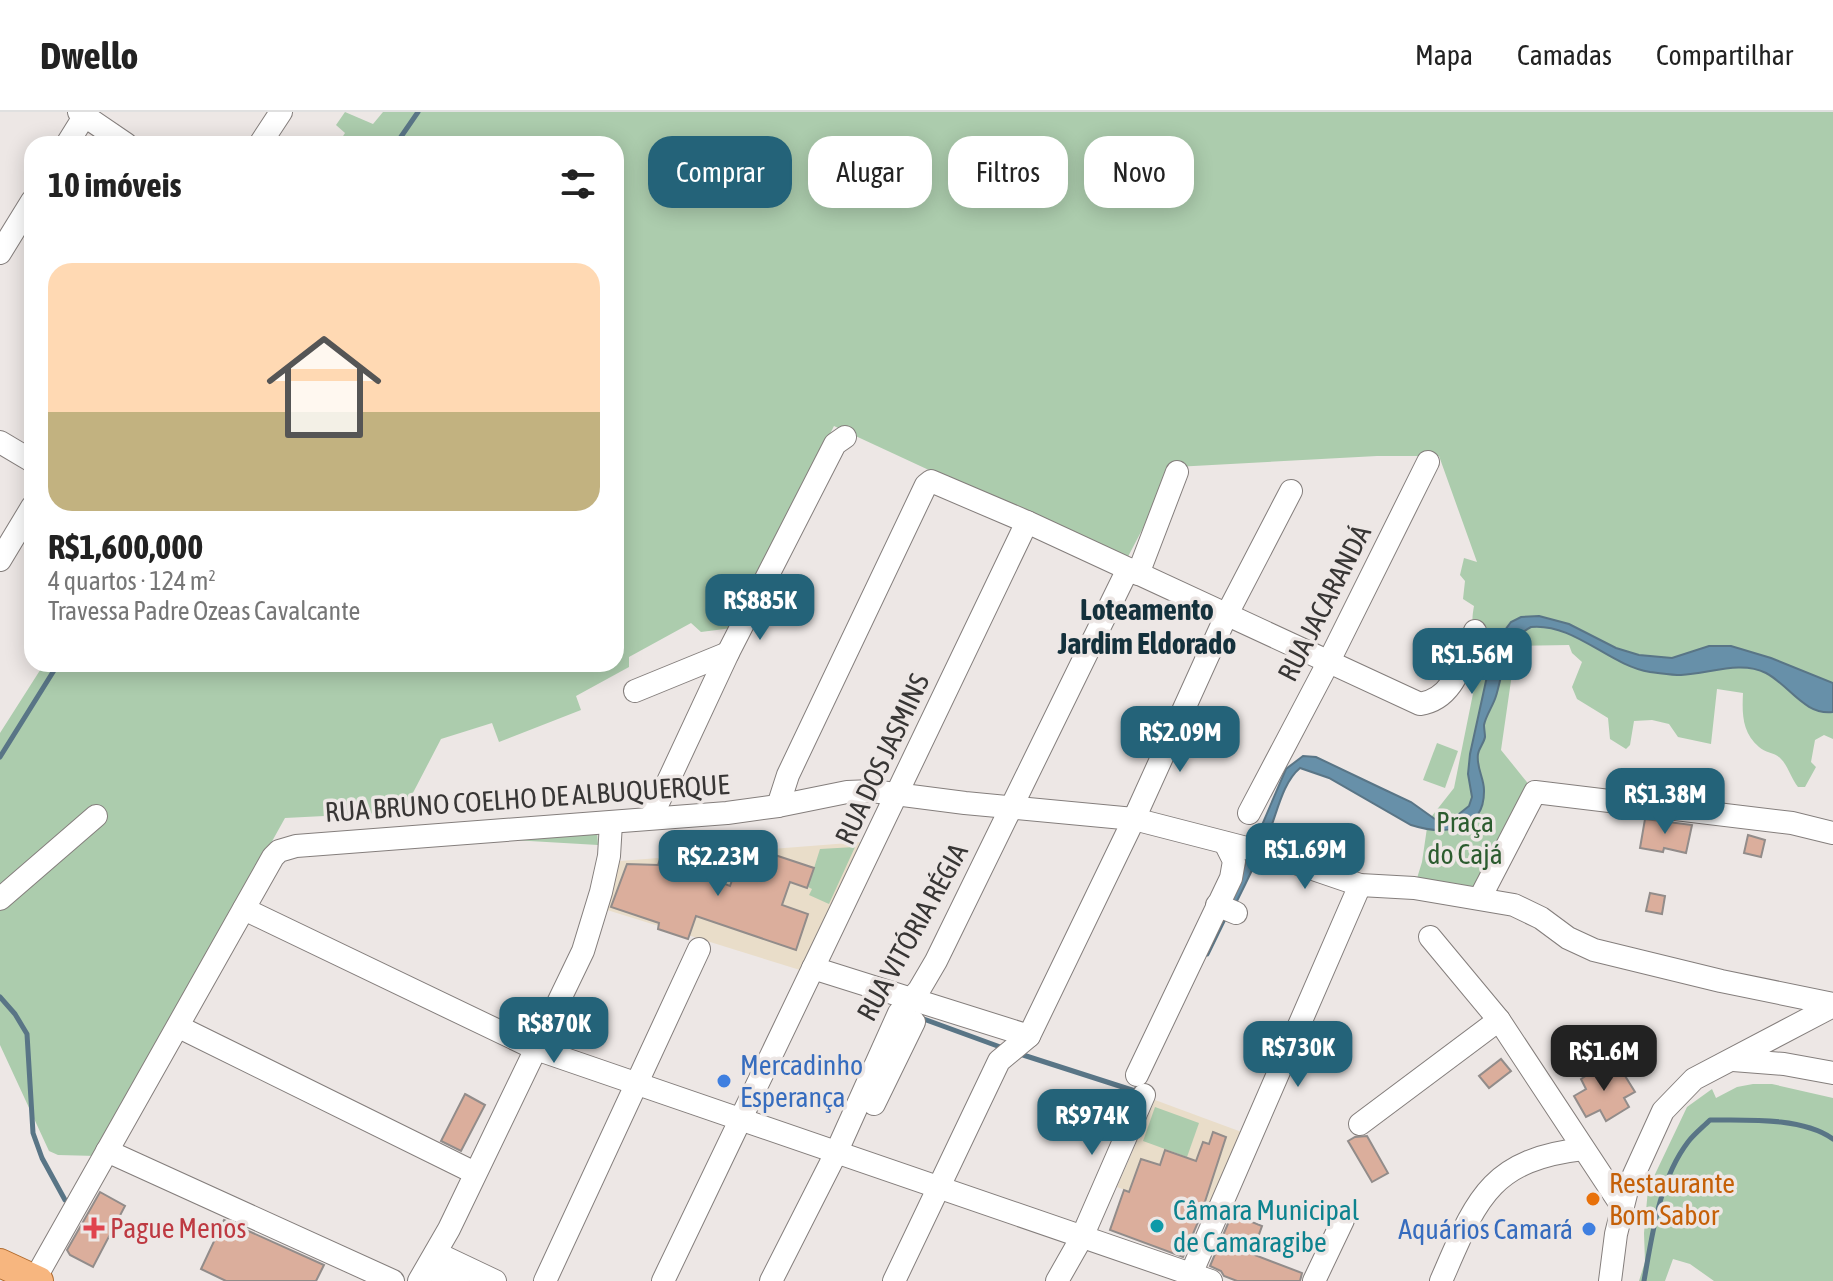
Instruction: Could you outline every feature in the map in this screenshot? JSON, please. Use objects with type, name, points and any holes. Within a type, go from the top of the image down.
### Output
[{"type":"main road","points":[[0,1263],[37,1280]]},
{"type":"street","points":[[265,136],[281,112]]},
{"type":"street","points":[[71,136],[84,113],[115,136]]},
{"type":"street","points":[[0,253],[24,214]]},
{"type":"street","points":[[651,818],[728,653],[835,444],[845,437]]},
{"type":"street","points":[[0,442],[24,456]]},
{"type":"street","name":"RUA JACARANDÁ","points":[[1249,813],[1428,462]]},
{"type":"street","name":"RUA VITÓRIA RÉGIA","points":[[787,1281],[899,1013],[919,990],[936,961],[1133,572],[1177,472]]},
{"type":"street","points":[[778,806],[788,775],[926,485],[931,481],[1027,522],[1420,704],[1434,702],[1452,685],[1475,631]]},
{"type":"street","points":[[894,1281],[999,1061],[1027,1038],[1134,819],[1226,616],[1291,491]]},
{"type":"street","points":[[0,560],[24,520]]},
{"type":"street","name":"RUA DOS JASMINS","points":[[663,1281],[1027,522]]},
{"type":"street","points":[[635,691],[728,653]]},
{"type":"street","name":"RUA BRUNO COELHO DE ALBUQUERQUE","points":[[37,1280],[273,857],[287,847],[727,813],[847,792],[872,791],[1134,819],[1266,853],[1360,885],[1414,888],[1514,905],[1594,950],[1833,1005]]},
{"type":"street","points":[[1480,898],[1535,792],[1792,823],[1833,833]]},
{"type":"street","points":[[0,899],[96,816]]},
{"type":"street","points":[[428,1267],[536,1049],[594,923],[609,856],[611,823]]},
{"type":"street","points":[[1057,1281],[1082,1237],[1140,1085],[1227,909],[1234,870],[1229,844]]},
{"type":"street","points":[[244,909],[536,1049],[1197,1279],[1360,885]]},
{"type":"street","points":[[1430,937],[1499,1020],[1623,1208]]},
{"type":"street","points":[[545,1281],[699,949]]},
{"type":"street","points":[[813,968],[1027,1038]]},
{"type":"street","points":[[1610,1281],[1623,1208],[1640,1158],[1663,1111],[1694,1079],[1833,1005]]},
{"type":"street","points":[[1360,1124],[1499,1020]]},
{"type":"street","name":"RUA VITÓRIA RÉGIA","points":[[771,1281],[914,1022]]},
{"type":"street","points":[[179,1027],[475,1173]]},
{"type":"street","points":[[1733,1060],[1784,1064],[1833,1073]]},
{"type":"street","points":[[1441,1281],[1482,1195],[1503,1175],[1551,1153],[1583,1149]]},
{"type":"street","points":[[107,1151],[393,1281]]},
{"type":"street","points":[[1314,1281],[1343,1220]]},
{"type":"street","points":[[428,1267],[458,1281]]},
{"type":"street","points":[[428,1267],[495,1281]]},
{"type":"shaded area","points":[[862,842],[800,970],[604,909],[620,861]]},
{"type":"shaded area","points":[[1155,1100],[1247,1134],[1204,1221],[1117,1187]]},
{"type":"green space","name":"Praça do Cajá","points":[[345,112],[373,124],[383,112],[1833,112],[1833,739],[1824,735],[1815,740],[1811,762],[1816,767],[1805,787],[1798,787],[1781,759],[1761,749],[1749,735],[1743,715],[1743,693],[1717,689],[1711,744],[1678,737],[1669,724],[1652,720],[1634,721],[1630,745],[1626,749],[1610,739],[1608,718],[1577,699],[1572,687],[1582,662],[1572,653],[1569,645],[1516,646],[1501,750],[1535,792],[1480,898],[1414,888],[1422,862],[1428,821],[1454,788],[1487,637],[1473,625],[1474,606],[1463,599],[1465,581],[1460,575],[1464,558],[1477,562],[1439,456],[1377,456],[1175,467],[1121,570],[931,471],[834,426],[732,628],[701,632],[691,623],[629,657],[629,667],[624,670],[624,136],[343,136],[345,133],[336,125]]},
{"type":"green space","points":[[39,672],[620,672],[576,696],[581,710],[499,742],[492,723],[441,739],[403,812],[285,818],[97,1156],[58,1155],[49,1151],[0,1045],[0,733]]},
{"type":"green space","points":[[1437,743],[1458,751],[1445,788],[1423,780]]},
{"type":"green space","points":[[597,832],[598,845],[495,839]]},
{"type":"green space","points":[[855,847],[829,904],[809,895],[812,889],[808,887],[820,849]]},
{"type":"green space","points":[[1772,1084],[1833,1098],[1833,1281],[1714,1281],[1690,1264],[1673,1259],[1665,1281],[1639,1281],[1645,1262],[1648,1189],[1687,1107],[1712,1089],[1716,1098],[1737,1087]]},
{"type":"green space","points":[[1155,1107],[1199,1123],[1187,1157],[1143,1141]]},
{"type":"water","points":[[1539,616],[1569,624],[1616,648],[1639,655],[1672,658],[1709,646],[1731,646],[1771,658],[1833,683],[1833,712],[1823,712],[1806,705],[1774,678],[1756,669],[1735,668],[1681,675],[1650,672],[1635,668],[1562,631],[1531,627],[1510,648],[1485,721],[1485,737],[1478,759],[1484,786],[1482,804],[1470,823],[1448,830],[1411,825],[1329,778],[1300,768],[1284,790],[1268,835],[1236,903],[1229,902],[1286,769],[1303,756],[1316,757],[1411,802],[1439,822],[1449,822],[1469,806],[1472,797],[1468,774],[1470,754],[1491,658],[1499,638],[1511,622],[1521,617]]},
{"type":"building","points":[[1645,819],[1692,825],[1686,853],[1664,848],[1663,852],[1640,848]]},
{"type":"building","points":[[1748,835],[1765,840],[1761,857],[1744,853]]},
{"type":"building","points":[[741,855],[770,866],[775,855],[814,868],[807,888],[790,882],[782,905],[808,914],[796,950],[696,916],[688,939],[658,929],[659,923],[611,907],[627,864],[658,865],[660,859],[730,886]]},
{"type":"building","points":[[1650,893],[1665,896],[1662,914],[1646,911]]},
{"type":"building","points":[[1501,1059],[1511,1071],[1489,1088],[1479,1076]]},
{"type":"building","points":[[1603,1065],[1611,1077],[1622,1071],[1635,1092],[1624,1098],[1629,1107],[1606,1121],[1600,1110],[1586,1117],[1574,1096],[1586,1089],[1581,1079]]},
{"type":"building","points":[[465,1094],[485,1105],[461,1151],[441,1141]]},
{"type":"building","points":[[1213,1132],[1226,1137],[1199,1220],[1183,1257],[1110,1230],[1124,1190],[1129,1192],[1141,1159],[1160,1165],[1165,1150],[1196,1161],[1203,1142],[1209,1144]]},
{"type":"building","points":[[1367,1136],[1388,1173],[1372,1182],[1348,1141]]},
{"type":"building","name":"Pague Menos","points":[[100,1192],[125,1206],[93,1267],[70,1255],[67,1250]]},
{"type":"building","points":[[1232,1214],[1262,1226],[1252,1254],[1302,1273],[1300,1281],[1237,1281],[1210,1266]]},
{"type":"building","points":[[224,1220],[324,1265],[316,1281],[226,1281],[201,1269]]},
{"type":"waterway","points":[[402,136],[418,112]]},
{"type":"waterway","points":[[0,757],[53,672]]},
{"type":"waterway","points":[[1207,954],[1225,917]]},
{"type":"waterway","points":[[0,997],[27,1034],[33,1133],[42,1158],[65,1200]]},
{"type":"waterway","points":[[918,1017],[1003,1048]]},
{"type":"waterway","points":[[1020,1054],[1135,1091],[1138,1087]]},
{"type":"waterway","points":[[1644,1281],[1658,1209],[1670,1173],[1688,1142],[1710,1120],[1790,1123],[1833,1139]]},
{"type":"place","name":"Mercadinho Esperança","points":[[724,1081]]},
{"type":"place","name":"Restaurante Bom Sabor","points":[[1593,1199]]},
{"type":"place","name":"Câmara Municipal de Camaragibe","points":[[1157,1226]]},
{"type":"place","name":"Pague Menos","points":[[94,1228]]},
{"type":"place","name":"Aquários Camará","points":[[1589,1229]]},
{"type":"district","name":"Loteamento Jardim Eldorado","points":[[1147,626]]}]
